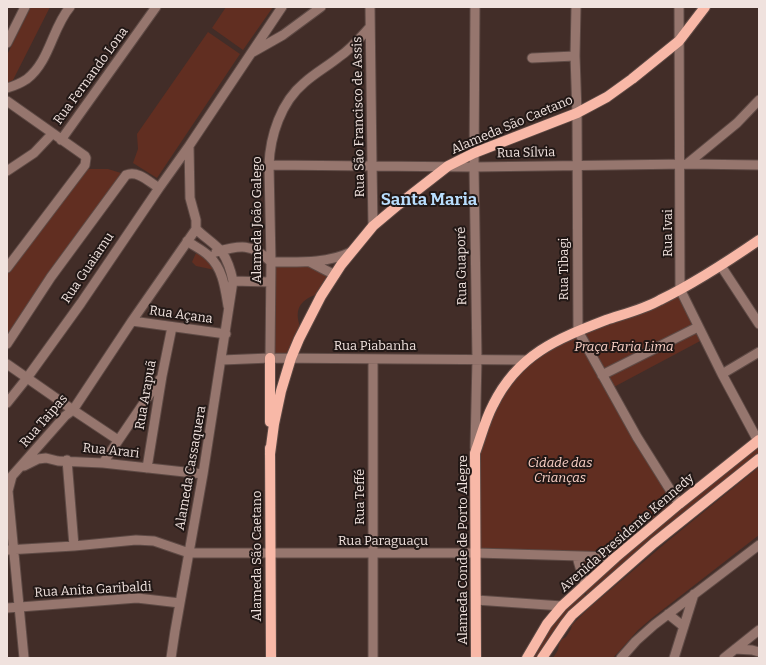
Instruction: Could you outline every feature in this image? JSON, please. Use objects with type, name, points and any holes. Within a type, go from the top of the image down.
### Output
[{"type":"main road","name":"Alameda São Caetano","points":[[270,454],[277,408],[291,358],[312,311],[335,275],[373,226],[448,166],[474,153],[577,113],[607,97],[679,41],[705,7]]},
{"type":"main road","name":"Alameda Conde de Porto Alegre","points":[[476,658],[475,453],[493,405],[509,379],[527,360],[544,347],[578,331],[660,301],[721,266],[759,240]]},
{"type":"main road","name":"Alameda São Caetano","points":[[270,358],[271,658]]},
{"type":"main road","name":"Avenida Presidente Kennedy","points":[[527,658],[547,624],[562,606],[616,557],[758,440]]},
{"type":"main road","name":"Avenida Presidente Kennedy","points":[[542,658],[565,624],[593,596],[654,543],[759,459]]},
{"type":"main road","points":[[616,557],[621,560],[621,572]]},
{"type":"main road","points":[[585,585],[588,592],[593,596]]},
{"type":"street","points":[[7,43],[25,7]]},
{"type":"street","points":[[7,88],[27,79],[39,66],[64,15],[70,7]]},
{"type":"street","name":"Rua Fernando Lona","points":[[61,140],[156,7]]},
{"type":"street","name":"Rua Guaiamu","points":[[7,402],[27,378],[85,296],[189,146],[282,7]]},
{"type":"street","points":[[251,52],[283,35],[321,7]]},
{"type":"street","name":"Rua São Francisco de Assis","points":[[370,7],[373,226]]},
{"type":"street","name":"Rua Guaporé","points":[[475,7],[474,167],[477,359],[475,453]]},
{"type":"street","name":"Rua Tibagi","points":[[576,7],[575,56],[577,113],[578,331],[637,437],[679,504]]},
{"type":"street","name":"Rua Ivai","points":[[679,7],[684,164],[680,289],[722,374],[758,440]]},
{"type":"street","name":"Alameda João Galego","points":[[270,358],[271,262],[268,165],[269,150],[273,135],[292,94],[305,82],[341,56],[370,27]]},
{"type":"street","points":[[532,58],[575,56]]},
{"type":"street","points":[[684,164],[737,123],[759,100]]},
{"type":"street","points":[[7,101],[85,156],[86,165],[7,268]]},
{"type":"street","points":[[7,171],[34,152],[52,134]]},
{"type":"street","points":[[189,146],[190,198],[196,220],[196,229],[221,251],[229,265],[233,281],[270,282]]},
{"type":"street","name":"Rua Sílvia","points":[[268,165],[474,167],[684,164],[759,165]]},
{"type":"street","points":[[7,344],[51,277],[126,175],[131,173],[140,175],[159,188]]},
{"type":"street","name":"Rua Taipas","points":[[24,658],[20,607],[10,549],[8,491],[12,476],[72,410],[196,229]]},
{"type":"street","points":[[187,241],[208,255],[220,272],[229,312]]},
{"type":"street","points":[[208,255],[233,248],[247,247],[261,253],[271,262],[309,262],[332,259],[353,251]]},
{"type":"street","points":[[309,262],[335,275]]},
{"type":"street","points":[[721,266],[759,324]]},
{"type":"street","name":"Alameda Cassaquera","points":[[171,658],[222,360],[233,281]]},
{"type":"street","name":"Rua Açana","points":[[132,321],[226,334]]},
{"type":"street","name":"Rua Arapuã","points":[[147,468],[162,376],[172,327]]},
{"type":"street","points":[[602,375],[698,327]]},
{"type":"street","points":[[722,374],[759,352]]},
{"type":"street","name":"Rua Piabanha","points":[[222,360],[291,358],[527,360]]},
{"type":"street","name":"Rua Teffé","points":[[372,658],[373,359]]},
{"type":"street","points":[[7,364],[72,410],[118,440]]},
{"type":"street","points":[[103,463],[162,376]]},
{"type":"street","name":"Rua Arari","points":[[19,469],[38,459],[46,458],[58,461],[67,460],[103,463],[203,474]]},
{"type":"street","points":[[67,460],[74,546]]},
{"type":"street","name":"Rua Paraguaçu","points":[[10,549],[74,546],[146,540],[189,554],[476,553],[616,557]]},
{"type":"street","points":[[621,658],[636,641],[668,614],[759,545]]},
{"type":"street","points":[[577,557],[585,585]]},
{"type":"street","points":[[674,658],[694,594]]},
{"type":"street","name":"Rua Anita Garibaldi","points":[[7,608],[137,598],[180,602]]},
{"type":"street","points":[[476,600],[562,606]]},
{"type":"street","points":[[668,614],[684,626]]},
{"type":"street","points":[[724,658],[759,630]]},
{"type":"street","points":[[735,649],[759,652]]},
{"type":"green space","points":[[31,7],[50,7],[13,80],[7,83],[7,55]]},
{"type":"green space","points":[[226,7],[273,7],[243,50],[212,28]]},
{"type":"green space","points":[[208,32],[240,54],[157,178],[133,163],[138,149],[137,134]]},
{"type":"green space","points":[[87,169],[108,169],[121,173],[7,338],[7,274]]},
{"type":"green space","points":[[196,253],[208,257],[215,270],[196,266],[192,262]]},
{"type":"green space","points":[[308,263],[332,275],[321,293],[308,298],[300,306],[298,316],[301,329],[289,356],[272,356],[274,264]]},
{"type":"green space","name":"Praça Faria Lima","points":[[679,293],[702,340],[612,388],[579,332]]},
{"type":"green space","name":"Cidade das Crianças","points":[[575,334],[673,504],[610,555],[480,550],[478,463],[482,444],[496,402],[532,358]]},
{"type":"green space","points":[[759,445],[759,456],[588,596],[583,590],[605,569]]},
{"type":"green space","points":[[759,467],[759,535],[652,618],[638,630],[613,658],[553,658],[558,650],[559,644],[562,639],[566,637],[572,625],[589,608]]},
{"type":"green space","points":[[579,559],[605,560],[585,577]]},
{"type":"green space","points":[[582,591],[587,598],[540,658],[531,658],[562,610]]},
{"type":"district","name":"Santa Maria","points":[[429,200]]}]
